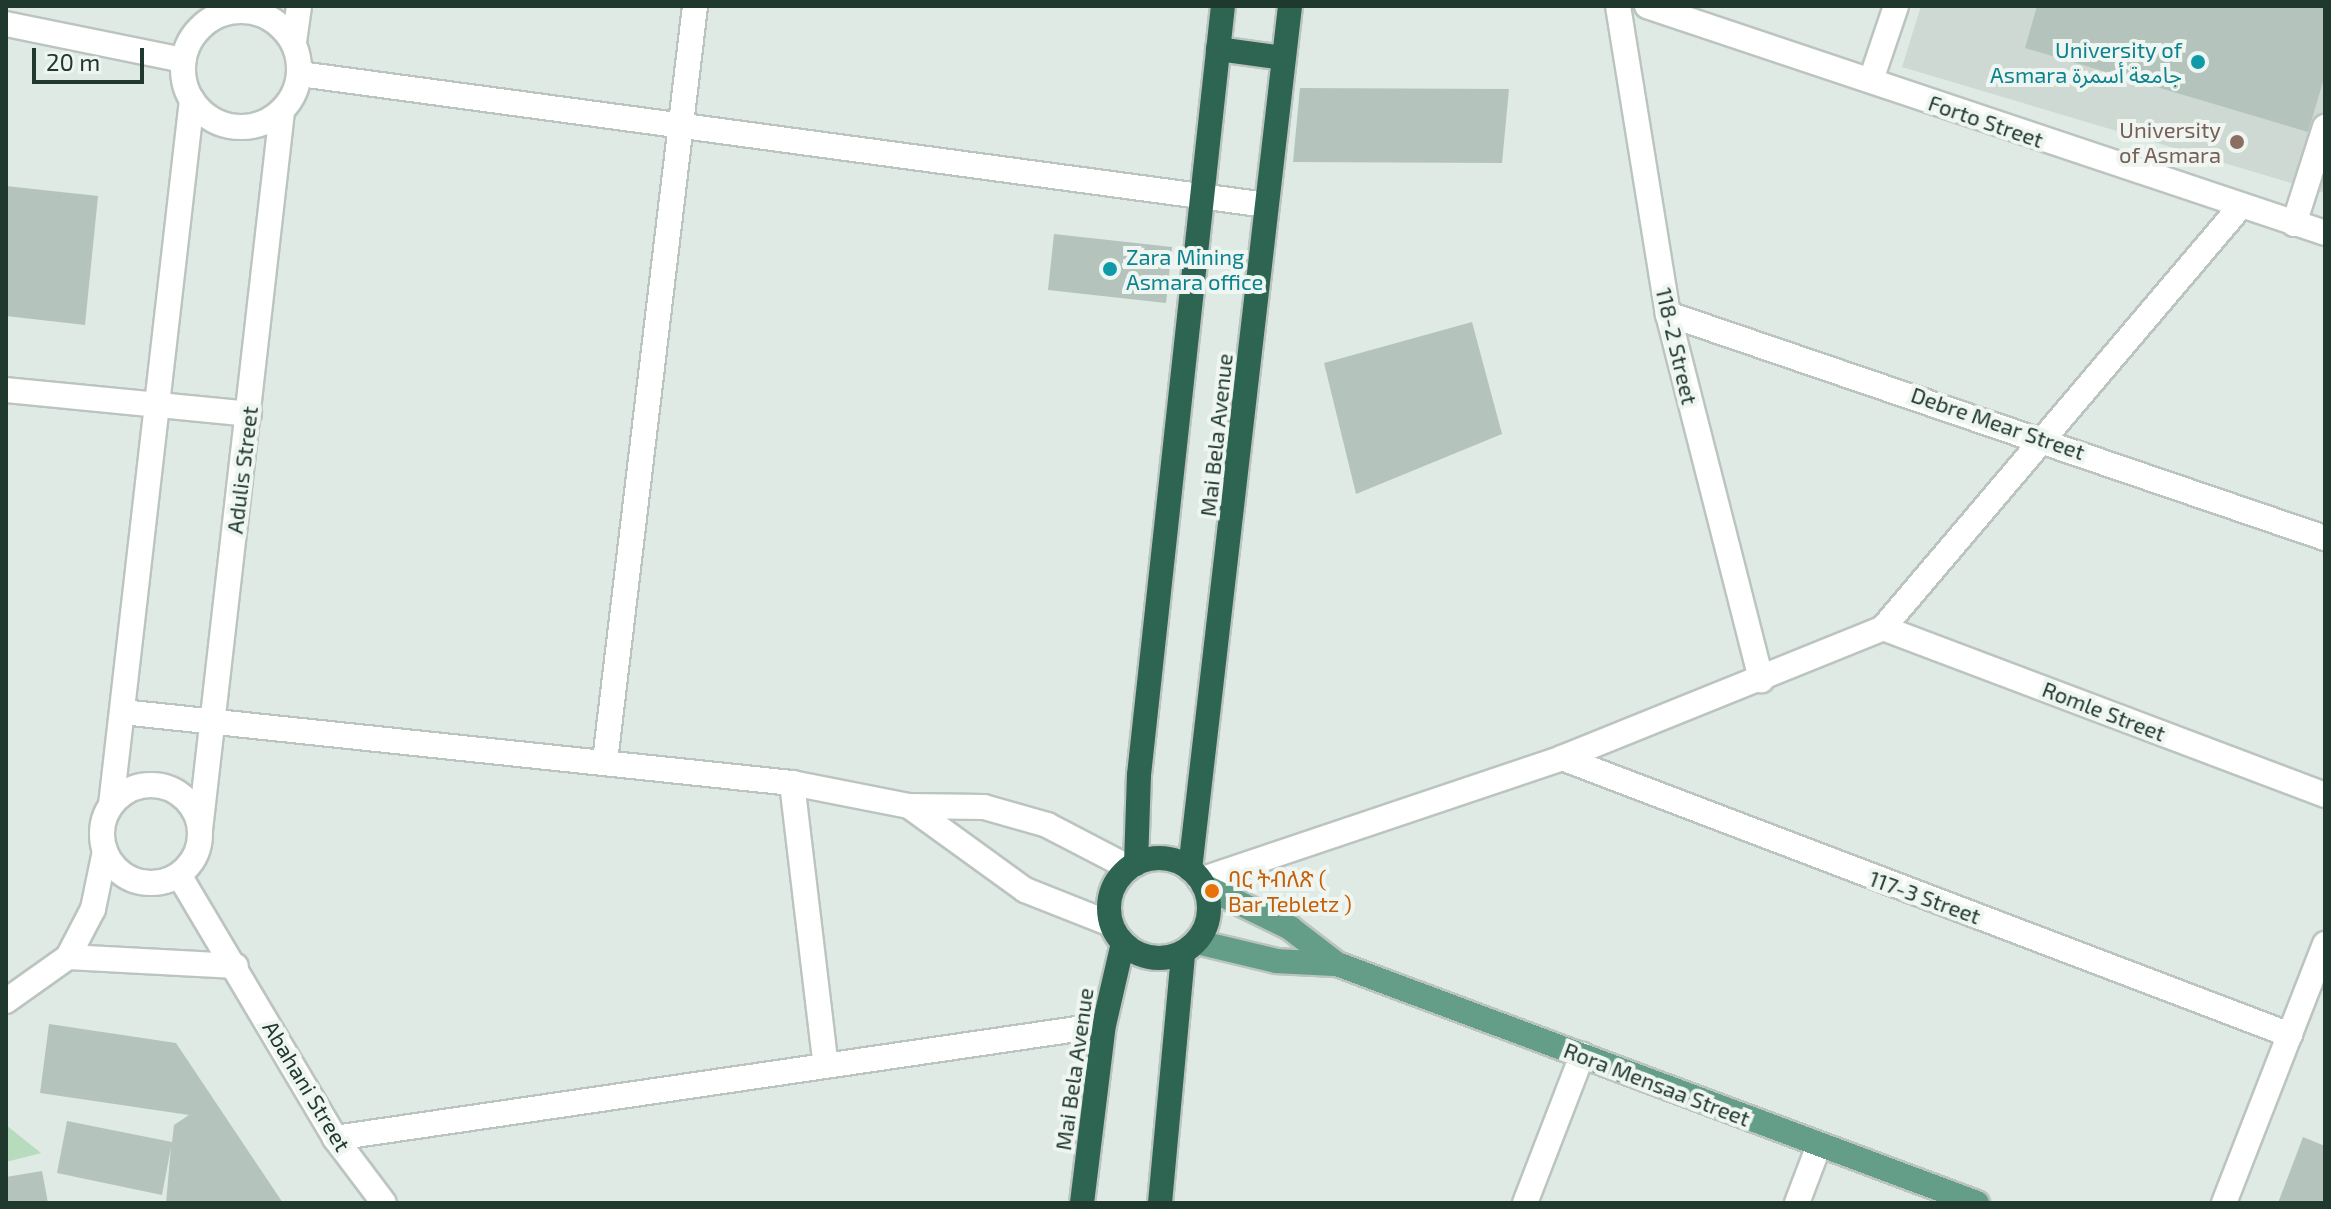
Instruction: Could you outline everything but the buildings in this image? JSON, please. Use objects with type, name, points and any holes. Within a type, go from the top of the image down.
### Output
[{"type":"highway","name":"Mai Bela Avenue","points":[[1133,866],[1223,6]]},
{"type":"highway","name":"Mai Bela Avenue","points":[[1198,878],[1266,205],[1290,6]]},
{"type":"highway","points":[[1218,49],[1283,58]]},
{"type":"highway","points":[[1160,1203],[1190,948],[1210,905],[1198,878],[1164,858],[1133,866],[1112,893],[1117,934],[1151,958],[1190,948]]},
{"type":"highway","name":"Mai Bela Avenue","points":[[1082,1203],[1117,934]]},
{"type":"main road","name":"Rora Mensaa Street","points":[[1198,878],[1290,928],[1337,964],[1977,1203]]},
{"type":"main road","name":"Rora Mensaa Street","points":[[1190,948],[1277,961],[1337,964]]},
{"type":"street","points":[[6,1001],[68,957],[93,909],[105,851],[152,408],[192,100],[183,60],[196,31],[200,6]]},
{"type":"street","points":[[192,100],[234,128],[282,111],[300,74],[294,42],[299,6]]},
{"type":"street","points":[[605,761],[695,6]]},
{"type":"street","name":"118-2 Street","points":[[1618,6],[1668,314],[1761,680]]},
{"type":"street","name":"Forto Street","points":[[1647,6],[2325,233]]},
{"type":"street","points":[[1871,80],[1896,6]]},
{"type":"street","points":[[196,31],[220,15],[248,11],[267,16],[294,42]]},
{"type":"street","points":[[6,24],[183,60]]},
{"type":"street","points":[[300,74],[680,129],[1266,205]]},
{"type":"street","name":"Adulis Street","points":[[200,830],[282,111]]},
{"type":"street","points":[[2294,224],[2325,127]]},
{"type":"street","points":[[1198,878],[1562,758],[1761,680],[1883,628],[2240,207]]},
{"type":"street","name":"Debre Mear Street","points":[[1668,314],[2046,438],[2325,538]]},
{"type":"street","points":[[6,390],[152,408],[249,414]]},
{"type":"street","name":"Romle Street","points":[[1883,628],[2325,795]]},
{"type":"street","points":[[122,712],[792,783],[909,806],[984,807],[1047,825],[1133,866]]},
{"type":"street","name":"117-3 Street","points":[[1562,758],[2290,1035]]},
{"type":"street","points":[[792,783],[825,1060]]},
{"type":"street","points":[[105,851],[136,881],[179,875],[196,855],[200,830],[186,799],[156,785],[123,793],[111,805]]},
{"type":"street","points":[[909,806],[1025,890],[1117,934]]},
{"type":"street","name":"Abahani Street","points":[[179,875],[236,966],[335,1138],[384,1203]]},
{"type":"street","points":[[2224,1203],[2325,944]]},
{"type":"street","points":[[68,957],[236,966]]},
{"type":"street","points":[[335,1138],[825,1060],[1104,1025]]},
{"type":"street","points":[[1525,1203],[1582,1055]]},
{"type":"street","points":[[1797,1203],[1819,1145]]},
{"type":"shaded area","name":"University of Asmara","points":[[1921,6],[2325,6],[2325,193],[1902,67]]},
{"type":"green space","points":[[6,1125],[41,1153],[6,1162]]},
{"type":"place","name":"University of Asmara جامعة أسمرة","points":[[2198,62]]},
{"type":"place","name":"University of Asmara","points":[[2237,142]]},
{"type":"place","name":"Zara Mining Asmara office","points":[[1110,269]]},
{"type":"place","name":"ባር ትብለጽ ( Bar Tebletz )","points":[[1212,891]]}]
